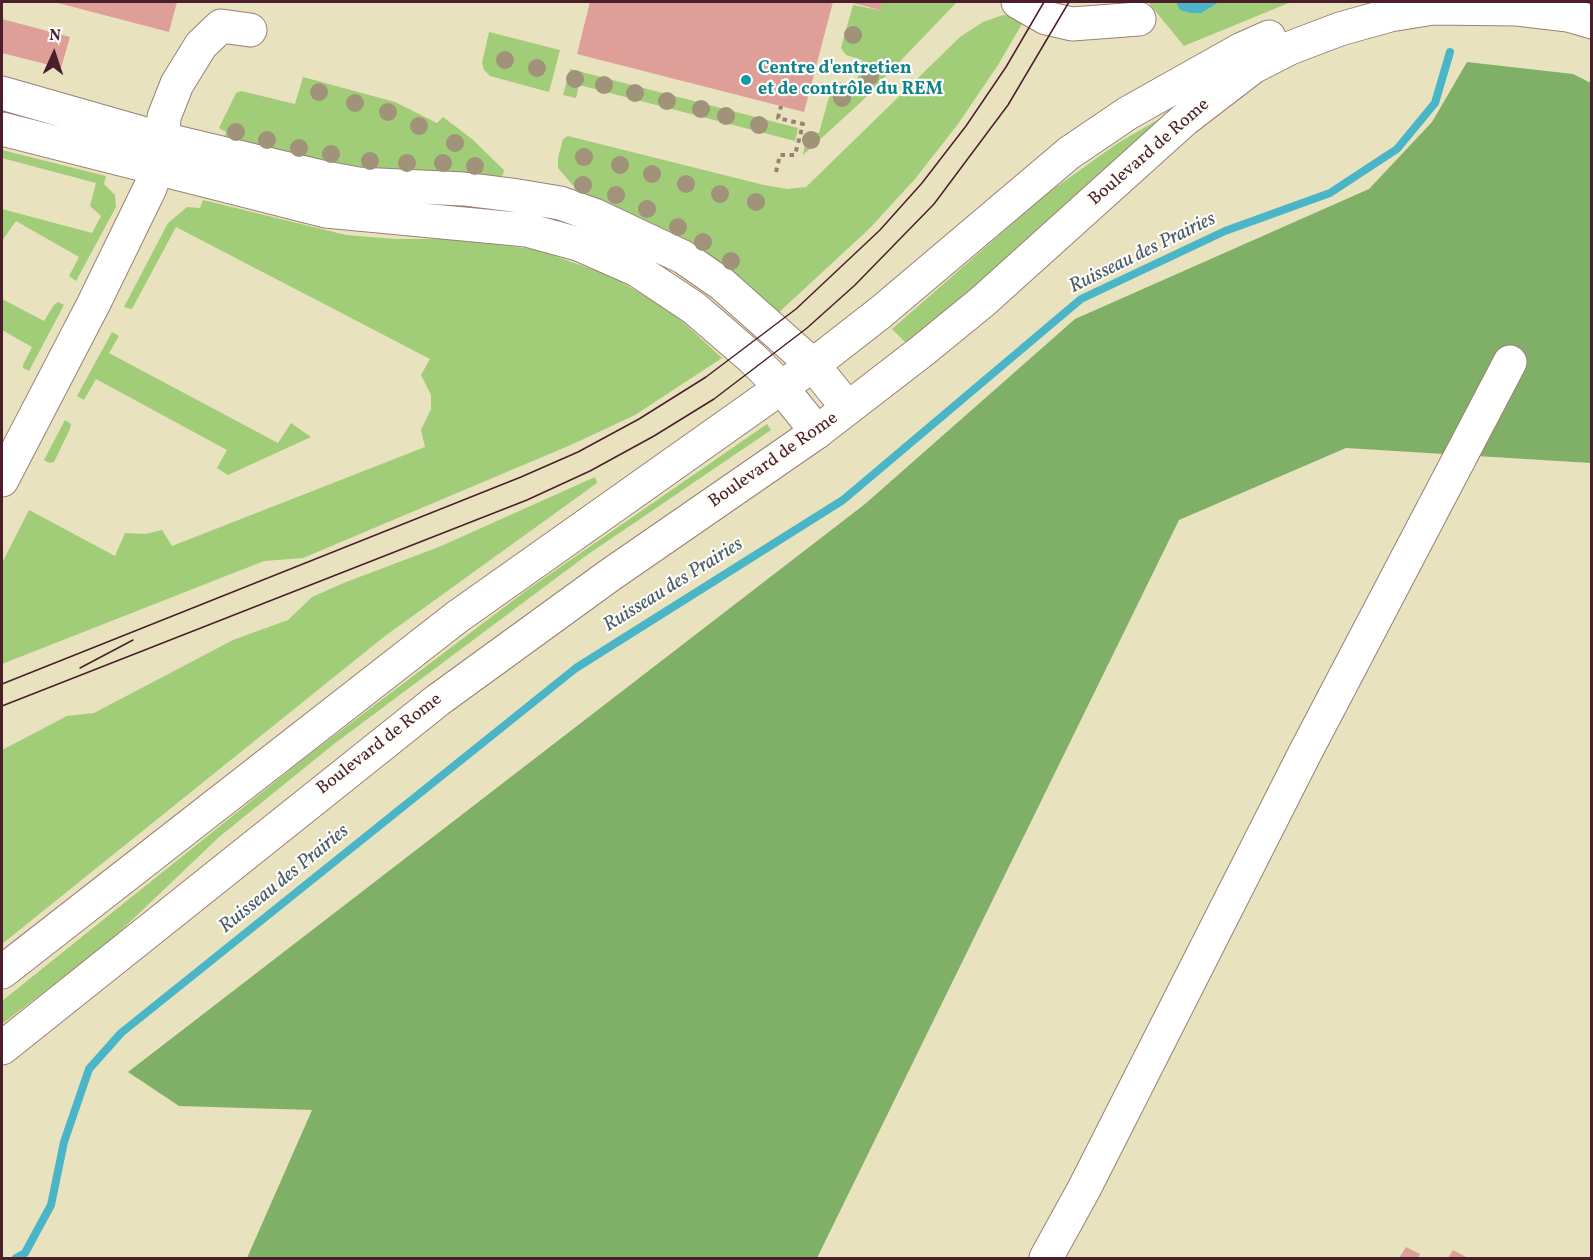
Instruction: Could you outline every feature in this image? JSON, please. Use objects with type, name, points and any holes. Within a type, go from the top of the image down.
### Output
[{"type":"main road","points":[[1018,2],[1046,18],[1072,24],[1140,19]]},
{"type":"main road","name":"Boulevard de Rome","points":[[2,972],[439,630],[813,364],[881,312],[1047,171],[1118,119],[1242,49],[1322,13],[1369,2]]},
{"type":"main road","points":[[1582,2],[1592,3]]},
{"type":"main road","name":"Boulevard de Rome","points":[[2,1048],[430,706],[610,575],[817,432],[848,408],[982,302],[1184,120],[1253,67],[1271,57],[1340,29],[1390,15],[1433,8],[1517,9],[1568,15],[1592,22]]},
{"type":"main road","points":[[2,480],[93,305],[150,188],[159,154],[164,117],[177,84],[201,45],[221,26],[250,30]]},
{"type":"main road","points":[[2,93],[159,154],[326,211],[527,230],[578,244],[637,270],[727,333],[782,387],[817,432]]},
{"type":"main road","points":[[2,129],[358,184],[464,189],[560,203],[635,233],[683,256],[747,304],[813,364],[848,408]]},
{"type":"main road","points":[[1046,1258],[1084,1189],[1305,753],[1510,362]]},
{"type":"path","points":[[776,172],[780,155],[795,155],[803,124],[778,118],[781,106]]},
{"type":"green space","points":[[882,2],[957,2],[861,102],[803,155],[807,134],[810,131],[819,133],[832,86],[840,82],[856,85],[862,60],[846,55],[841,48],[853,5],[879,10]]},
{"type":"green space","points":[[1148,2],[1291,2],[1184,46]]},
{"type":"green space","points":[[1003,15],[1026,17],[998,65],[958,124],[915,179],[869,229],[776,315],[679,240],[629,213],[582,196],[558,168],[563,139],[568,136],[764,185],[787,189],[806,187],[960,37],[983,22]]},
{"type":"green space","points":[[489,32],[560,50],[549,92],[490,76],[484,70],[482,63]]},
{"type":"green space","points":[[1467,62],[1573,74],[1591,83],[1591,463],[1346,448],[1179,520],[817,1258],[247,1258],[312,1110],[179,1106],[128,1072],[865,504],[1075,319],[1369,189],[1432,122]]},
{"type":"green space","points":[[570,69],[798,128],[795,141],[579,85],[576,98],[563,95]]},
{"type":"green space","points":[[303,77],[395,102],[437,123],[443,117],[472,139],[504,170],[503,175],[499,178],[349,170],[224,140],[226,132],[219,128],[236,93],[241,91],[295,104]]},
{"type":"green space","points":[[1164,116],[909,346],[892,329],[1045,195],[1118,143]]},
{"type":"green space","points":[[2,150],[106,176],[104,184],[115,195],[116,207],[76,281],[69,276],[79,257],[16,221],[2,241],[2,209],[92,233],[101,216],[90,206],[96,183],[2,158]]},
{"type":"green space","points":[[203,200],[346,235],[395,239],[459,239],[538,250],[611,276],[671,311],[722,358],[635,415],[573,444],[303,558],[264,561],[2,664],[2,563],[29,510],[115,556],[125,533],[145,534],[162,530],[172,546],[425,447],[421,430],[431,409],[431,395],[421,375],[430,359],[176,227],[132,309],[124,307],[168,223],[187,207],[200,208]]},
{"type":"green space","points":[[2,299],[44,321],[54,305],[58,302],[64,305],[29,371],[23,368],[23,365],[32,347],[2,330]]},
{"type":"green space","points":[[112,332],[119,336],[109,353],[278,443],[291,423],[311,437],[228,475],[217,468],[227,450],[96,379],[84,400],[77,396]]},
{"type":"green space","points":[[65,420],[71,424],[70,429],[54,462],[49,463],[44,460]]},
{"type":"green space","points":[[767,424],[771,430],[587,555],[334,744],[219,837],[108,943],[2,1024],[2,1001],[306,757],[527,590]]},
{"type":"green space","points":[[595,477],[597,483],[385,636],[2,944],[2,750],[67,716],[94,713],[233,640],[288,620],[312,597],[439,547]]},
{"type":"water","points":[[1176,2],[1219,2],[1201,13],[1191,13],[1180,10]]},
{"type":"building","points":[[54,2],[177,2],[169,32]]},
{"type":"building","name":"Centre d'entretien et de contrôle du REM","points":[[590,2],[833,2],[804,112],[577,54]]},
{"type":"building","name":"Centre d'entretien et de contrôle du REM","points":[[849,2],[882,2],[880,10]]},
{"type":"building","points":[[2,19],[70,37],[61,68],[2,53]]},
{"type":"building","points":[[1406,1247],[1420,1254],[1418,1258],[1399,1258]]},
{"type":"building","points":[[1453,1250],[1468,1258],[1448,1258]]},
{"type":"waterway","name":"Ruisseau des Prairies","points":[[16,1258],[25,1253],[51,1205],[64,1142],[89,1069],[121,1033],[576,668],[843,500],[1081,299],[1225,231],[1330,193],[1397,149],[1435,103],[1450,52]]},
{"type":"tram line","points":[[2,684],[521,477],[578,452],[639,419],[706,377],[796,309],[880,230],[922,183],[966,126],[1006,67],[1044,2]]},
{"type":"tram line","points":[[2,706],[527,500],[590,471],[654,436],[714,399],[807,328],[855,285],[934,204],[1008,105],[1069,2]]},
{"type":"tram line","points":[[80,668],[133,640]]},
{"type":"place","name":"Centre d'entretien et de contrôle du REM","points":[[746,80]]}]
